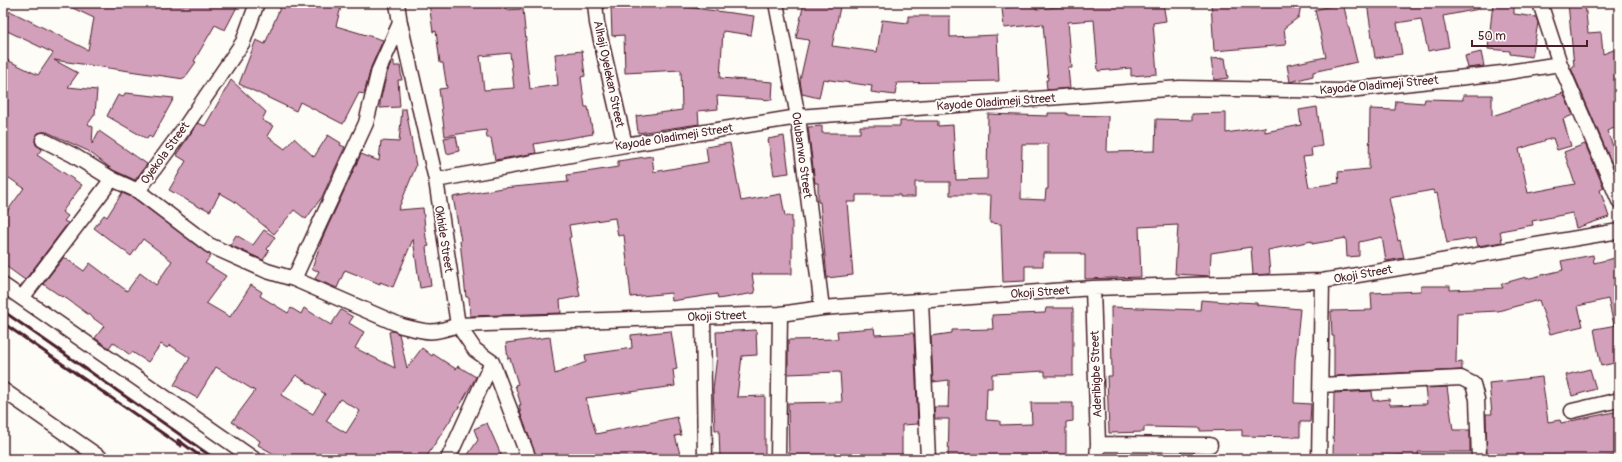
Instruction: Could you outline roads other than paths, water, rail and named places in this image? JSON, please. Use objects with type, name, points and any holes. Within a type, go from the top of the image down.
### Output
[{"type":"street","name":"Oyekola Street","points":[[43,140],[73,155],[112,179],[138,191],[185,127],[243,42],[257,3]]},
{"type":"street","name":"Okhide Street","points":[[397,3],[400,23],[436,180],[458,325],[475,350],[492,362]]},
{"type":"street","name":"Alhaji Oyelekan Street","points":[[595,3],[597,23],[625,145]]},
{"type":"street","name":"Odubanwo Street","points":[[776,3],[798,117],[822,308]]},
{"type":"street","points":[[1540,3],[1560,64],[1619,201]]},
{"type":"street","points":[[294,279],[366,123],[379,70],[400,23]]},
{"type":"street","name":"Kayode Oladimeji Street","points":[[436,180],[625,145],[798,117],[1180,88],[1340,91],[1502,73],[1560,64]]},
{"type":"street","points":[[22,298],[112,179]]},
{"type":"street","name":"Okoji Street","points":[[138,191],[210,244],[267,271],[294,279],[402,326],[421,331],[435,332],[458,325],[780,314],[822,308],[1093,288],[1322,281],[1619,231]]},
{"type":"street","points":[[1319,459],[1322,281]]},
{"type":"street","points":[[3,286],[254,459]]},
{"type":"street","name":"Aderibigbe Street","points":[[1093,288],[1098,444],[1097,459]]},
{"type":"street","points":[[921,301],[928,459]]},
{"type":"street","points":[[778,459],[780,314]]},
{"type":"street","points":[[703,316],[705,459]]},
{"type":"street","points":[[448,459],[492,362]]},
{"type":"street","points":[[492,362],[529,459]]},
{"type":"street","points":[[1321,385],[1462,378],[1473,384],[1477,399],[1479,459]]},
{"type":"street","points":[[3,390],[102,459]]},
{"type":"street","points":[[1572,411],[1619,400]]},
{"type":"street","points":[[1098,444],[1210,445]]},
{"type":"railway","points":[[3,311],[215,459]]},
{"type":"railway","points":[[3,323],[181,446]]},
{"type":"railway","points":[[178,440],[204,459]]}]
